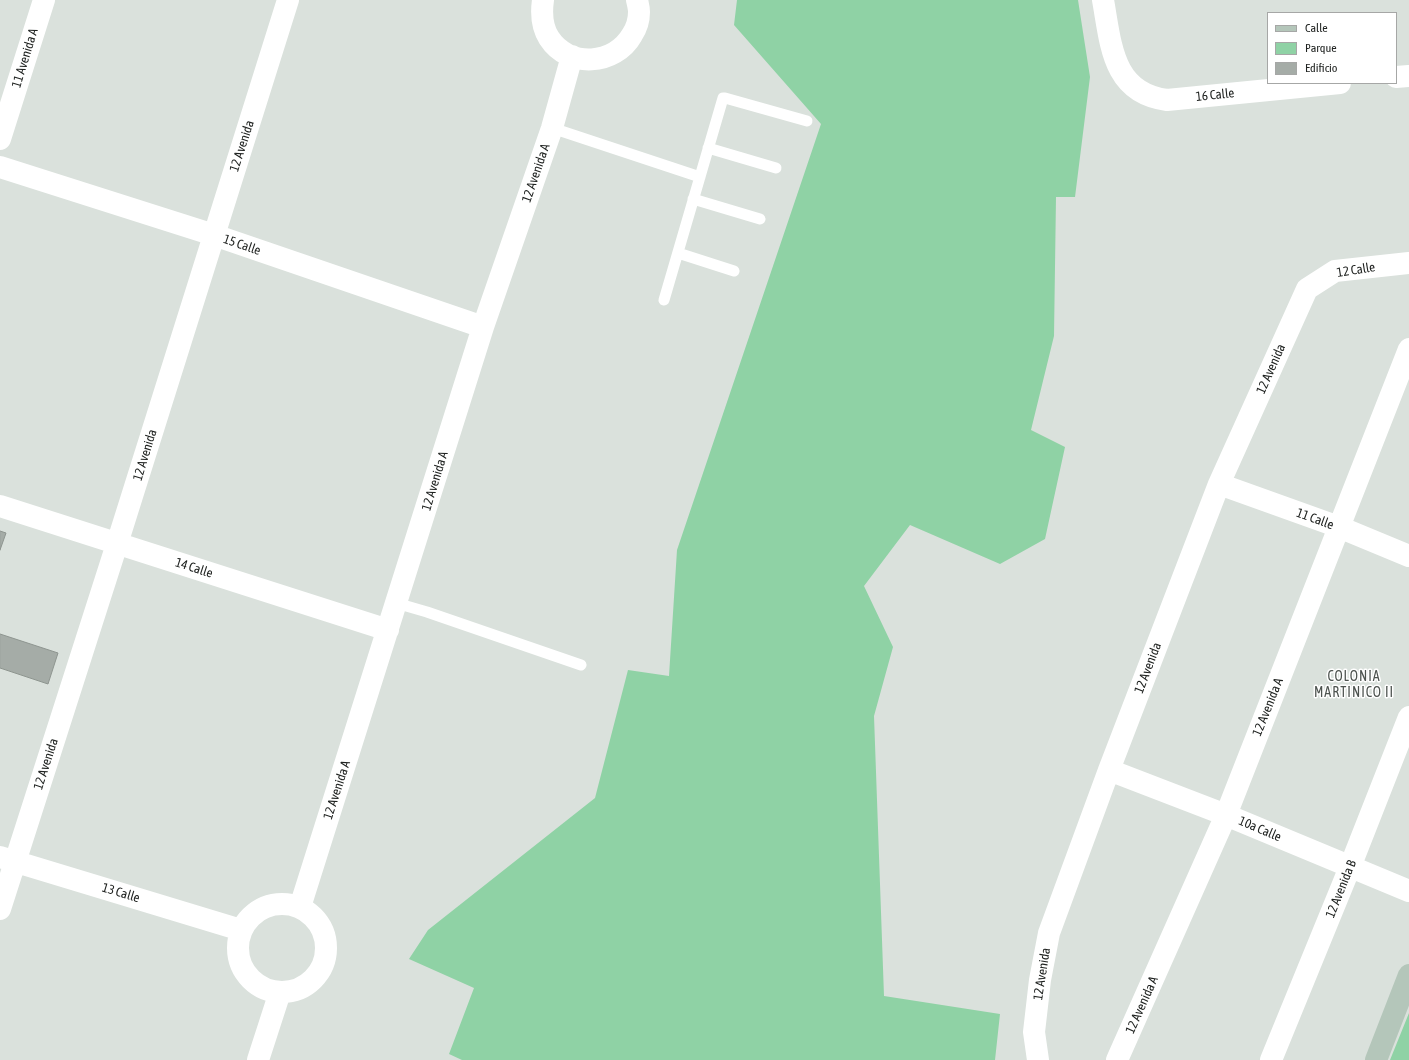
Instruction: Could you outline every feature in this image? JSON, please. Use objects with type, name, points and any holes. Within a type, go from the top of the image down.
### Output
[{"type":"street","name":"11 Avenida A","points":[[0,139],[44,0]]},
{"type":"street","name":"12 Avenida","points":[[0,909],[8,859],[117,544],[288,0]]},
{"type":"street","points":[[543,0],[541,12],[543,26],[550,39],[559,49],[572,56],[587,60],[602,58],[617,52],[628,42],[636,29],[639,13],[637,0]]},
{"type":"street","name":"16 Calle","points":[[1103,0],[1112,52],[1120,72],[1126,80],[1141,92],[1158,99],[1167,100],[1330,84]]},
{"type":"street","name":"12 Avenida A","points":[[300,907],[483,327],[552,128],[572,56]]},
{"type":"street","points":[[1397,78],[1409,76]]},
{"type":"street","name":"15 Calle","points":[[0,167],[214,235],[483,327]]},
{"type":"street","name":"12 Calle","points":[[1307,289],[1335,271],[1409,263]]},
{"type":"street","name":"12 Avenida","points":[[1038,1060],[1034,1032],[1040,980],[1049,933],[1109,770],[1219,484],[1307,289]]},
{"type":"street","name":"12 Avenida A","points":[[1117,1060],[1226,814],[1409,349]]},
{"type":"street","name":"11 Calle","points":[[1219,484],[1339,528],[1409,556]]},
{"type":"street","name":"14 Calle","points":[[0,506],[388,630]]},
{"type":"street","name":"12 Avenida B","points":[[1271,1060],[1350,867],[1409,717]]},
{"type":"street","name":"10a Calle","points":[[1109,770],[1226,814],[1409,891]]},
{"type":"street","name":"13 Calle","points":[[8,859],[241,930]]},
{"type":"street","points":[[268,906],[300,907],[312,914],[320,925],[326,938],[327,951],[324,965],[317,976],[306,985],[294,991],[280,992],[266,989],[254,982],[244,971],[239,959],[238,944],[241,930],[252,915],[268,906]]},
{"type":"street","points":[[1376,1060],[1409,975]]},
{"type":"street","points":[[258,1060],[280,992]]},
{"type":"lane","points":[[664,300],[723,98],[807,121]]},
{"type":"lane","points":[[552,128],[700,177]]},
{"type":"lane","points":[[708,148],[776,168]]},
{"type":"lane","points":[[693,199],[760,219]]},
{"type":"lane","points":[[678,253],[734,271]]},
{"type":"lane","points":[[396,604],[427,612],[581,665]]},
{"type":"green space","points":[[737,0],[1078,0],[1090,77],[1075,197],[1056,197],[1054,336],[1031,430],[1065,447],[1045,539],[1000,564],[910,525],[864,586],[893,647],[874,716],[884,996],[1000,1014],[995,1060],[462,1060],[449,1054],[474,988],[409,959],[428,930],[595,798],[628,670],[669,676],[677,550],[821,124],[734,25]]},
{"type":"green space","points":[[1409,1013],[1409,1060],[1390,1060]]},
{"type":"building","points":[[0,531],[6,533],[0,550]]},
{"type":"building","points":[[0,634],[58,653],[48,684],[0,668]]},
{"type":"district","name":"COLONIA MARTINICO II","points":[[1354,686]]}]
